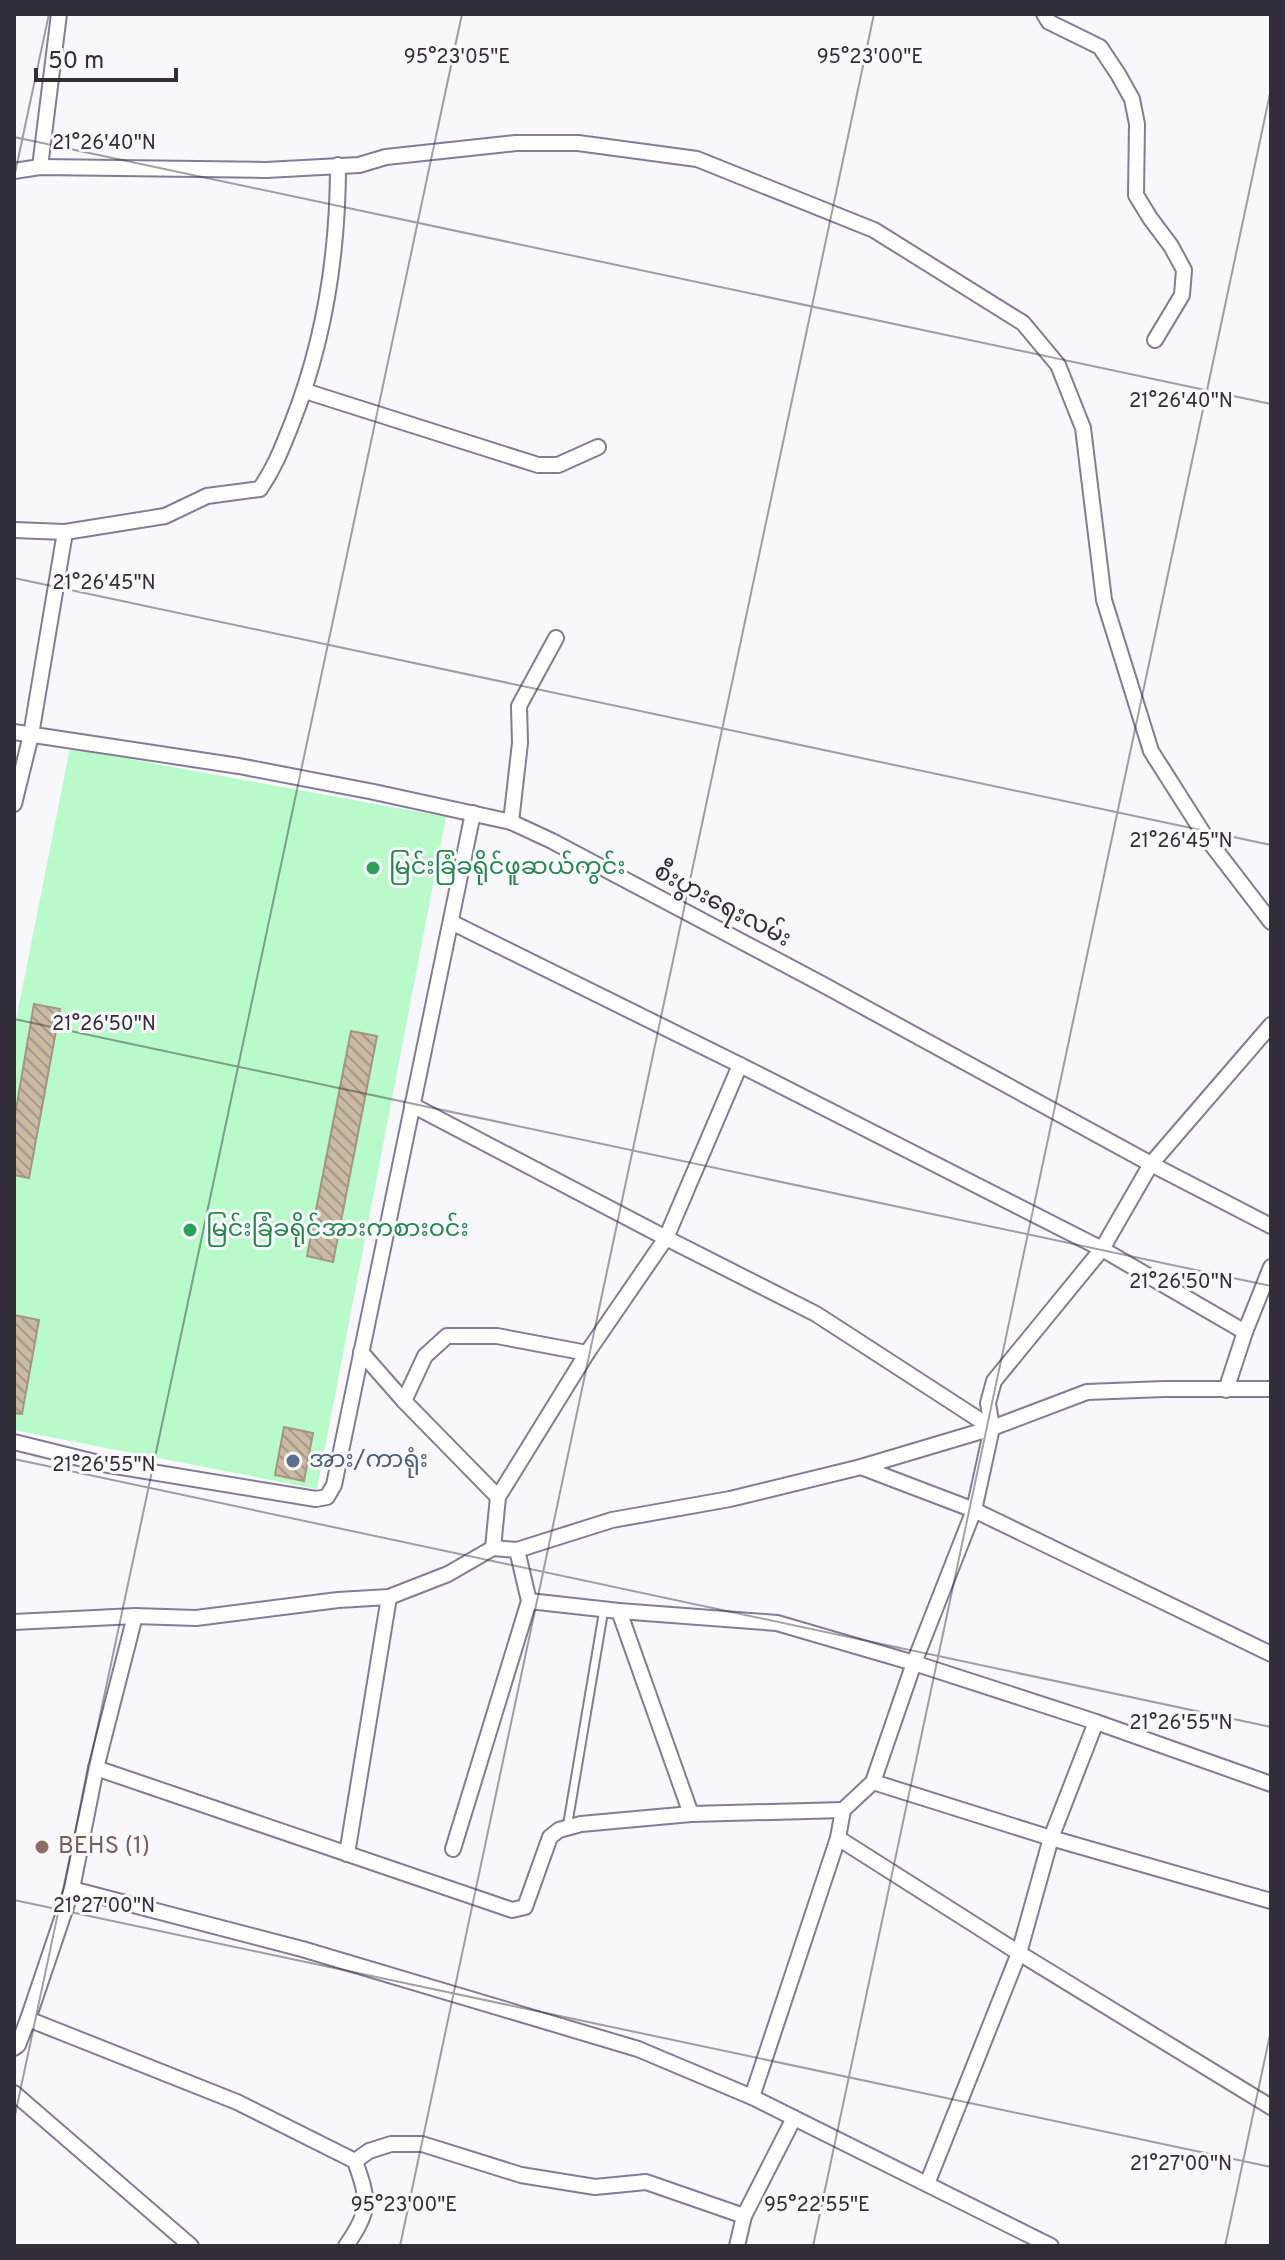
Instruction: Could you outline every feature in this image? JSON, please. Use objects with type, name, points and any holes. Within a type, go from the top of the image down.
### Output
[{"type":"street","points":[[40,167],[59,14]]},
{"type":"street","points":[[1044,14],[1049,22],[1100,47],[1132,99],[1137,124],[1136,195],[1184,270],[1182,295],[1155,340]]},
{"type":"street","points":[[14,171],[40,167],[266,170],[359,165],[386,157],[516,143],[578,143],[697,159],[874,230],[1023,323],[1058,365],[1083,428],[1104,600],[1151,751],[1205,836],[1271,922]]},
{"type":"street","points":[[14,530],[65,532],[165,516],[207,496],[260,489],[274,469],[305,391],[330,285],[338,216],[338,165]]},
{"type":"street","points":[[305,391],[538,465],[558,465],[598,447]]},
{"type":"street","points":[[14,804],[31,735],[65,532]]},
{"type":"street","points":[[511,822],[520,743],[519,706],[556,638]]},
{"type":"street","name":"စီးပွားရေးလမ်း","points":[[14,732],[239,766],[511,822],[820,983],[1271,1226]]},
{"type":"street","points":[[14,1442],[103,1464],[316,1499],[327,1497],[334,1485],[473,813]]},
{"type":"street","points":[[451,922],[1102,1249],[1245,1332]]},
{"type":"street","points":[[752,2097],[838,1838],[843,1810],[873,1782],[914,1663],[974,1510],[992,1428],[988,1403],[994,1381],[1102,1249],[1151,1164],[1271,1025]]},
{"type":"street","points":[[493,1548],[498,1497],[587,1353],[666,1238],[740,1065]]},
{"type":"street","points":[[412,1105],[816,1314],[992,1428]]},
{"type":"street","points":[[1226,1390],[1271,1267]]},
{"type":"street","points":[[404,1401],[425,1356],[447,1336],[497,1336],[587,1353]]},
{"type":"street","points":[[361,1352],[498,1497]]},
{"type":"street","points":[[14,1622],[135,1616],[196,1618],[338,1600],[389,1597],[448,1574],[493,1548],[517,1550],[612,1520],[730,1499],[861,1467],[992,1428],[1087,1392],[1271,1389]]},
{"type":"street","points":[[861,1467],[974,1510],[1271,1654]]},
{"type":"street","points":[[453,1849],[529,1601],[517,1550]]},
{"type":"street","points":[[347,1854],[389,1597]]},
{"type":"street","points":[[529,1601],[777,1623],[914,1663],[1096,1722],[1271,1784]]},
{"type":"street","points":[[611,1610],[691,1814]]},
{"type":"street","points":[[14,2048],[28,2019],[72,1889],[96,1768],[135,1616]]},
{"type":"street","points":[[927,2184],[1019,1953],[1051,1838],[1096,1722]]},
{"type":"street","points":[[96,1768],[512,1910],[525,1907],[550,1837],[559,1830],[581,1824],[691,1814],[843,1810]]},
{"type":"street","points":[[873,1782],[1051,1838],[1271,1901]]},
{"type":"street","points":[[838,1838],[1271,2107]]},
{"type":"street","points":[[72,1889],[302,1949],[638,2049],[752,2097],[1051,2246]]},
{"type":"street","points":[[28,2019],[237,2102],[355,2161],[367,2195],[361,2224],[346,2246]]},
{"type":"street","points":[[14,2093],[191,2246]]},
{"type":"street","points":[[737,2246],[744,2216],[794,2118]]},
{"type":"street","points":[[355,2161],[369,2151],[391,2144],[422,2144],[521,2175],[595,2187],[646,2182],[744,2216]]},
{"type":"lane","points":[[567,1828],[611,1610]]},
{"type":"green space","name":"မြင်းခြံခရိုင်အားကစားဝင်း","points":[[70,748],[446,817],[317,1489],[14,1430],[14,1030]]},
{"type":"building","points":[[34,1004],[60,1009],[29,1178],[14,1175],[14,1121]]},
{"type":"building","points":[[351,1031],[377,1036],[333,1262],[307,1256]]},
{"type":"building","points":[[14,1315],[39,1320],[22,1414],[14,1413]]},
{"type":"building","name":"အား/ကာရုံး","points":[[284,1427],[313,1433],[304,1481],[275,1475]]},
{"type":"place","name":"မြင်းခြံခရိုင်ဖူဆယ်ကွင်း","points":[[373,868]]},
{"type":"place","name":"မြင်းခြံခရိုင်အားကစားဝင်း","points":[[190,1230]]},
{"type":"place","name":"အား/ကာရုံး","points":[[293,1461]]},
{"type":"place","name":"BEHS (1)","points":[[42,1847]]}]
